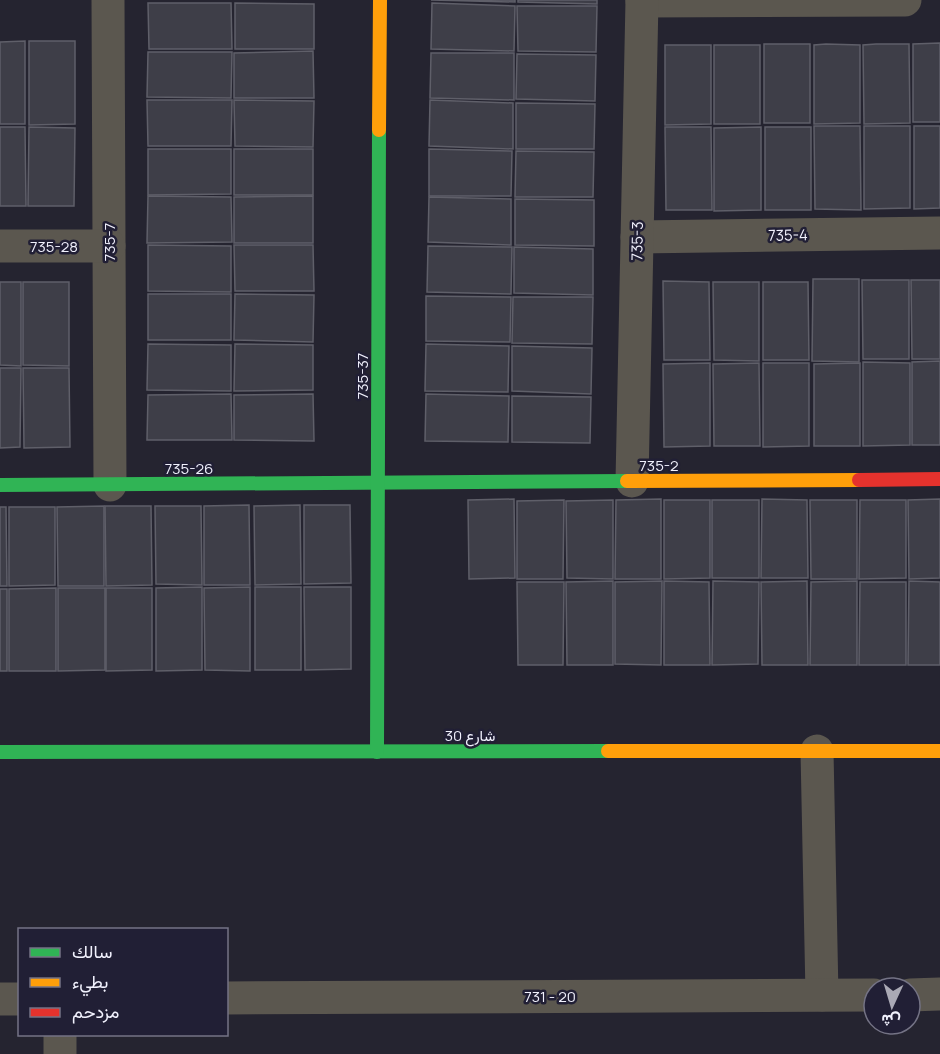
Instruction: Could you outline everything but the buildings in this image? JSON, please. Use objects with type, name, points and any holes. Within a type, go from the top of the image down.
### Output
[{"type":"street","name":"735-7","points":[[108,0],[110,485]]},
{"type":"street","name":"735-37","points":[[377,752],[380,0]]},
{"type":"street","points":[[642,1],[905,0]]},
{"type":"street","name":"735-3","points":[[632,482],[642,1]]},
{"type":"street","name":"735-4","points":[[637,237],[940,232]]},
{"type":"street","name":"735-28","points":[[0,246],[109,246]]},
{"type":"street","name":"735-2","points":[[378,483],[940,479]]},
{"type":"street","name":"735-26","points":[[0,485],[378,483]]},
{"type":"street","points":[[817,751],[822,995]]},
{"type":"street","name":"شارع 30","points":[[0,752],[940,751]]},
{"type":"street","points":[[922,995],[940,994]]},
{"type":"street","name":"731 - 20","points":[[228,998],[862,995]]},
{"type":"street","points":[[0,999],[18,999]]},
{"type":"street","points":[[60,1036],[60,1054]]},
{"type":"traffic: fast","points":[[377,752],[379,130]]},
{"type":"traffic: fast","points":[[0,485],[627,481]]},
{"type":"traffic: fast","points":[[0,752],[608,751]]},
{"type":"traffic: slow","points":[[379,130],[380,0]]},
{"type":"traffic: slow","points":[[627,481],[859,480]]},
{"type":"traffic: slow","points":[[608,751],[940,751]]},
{"type":"traffic: jam","points":[[859,480],[940,479]]}]
